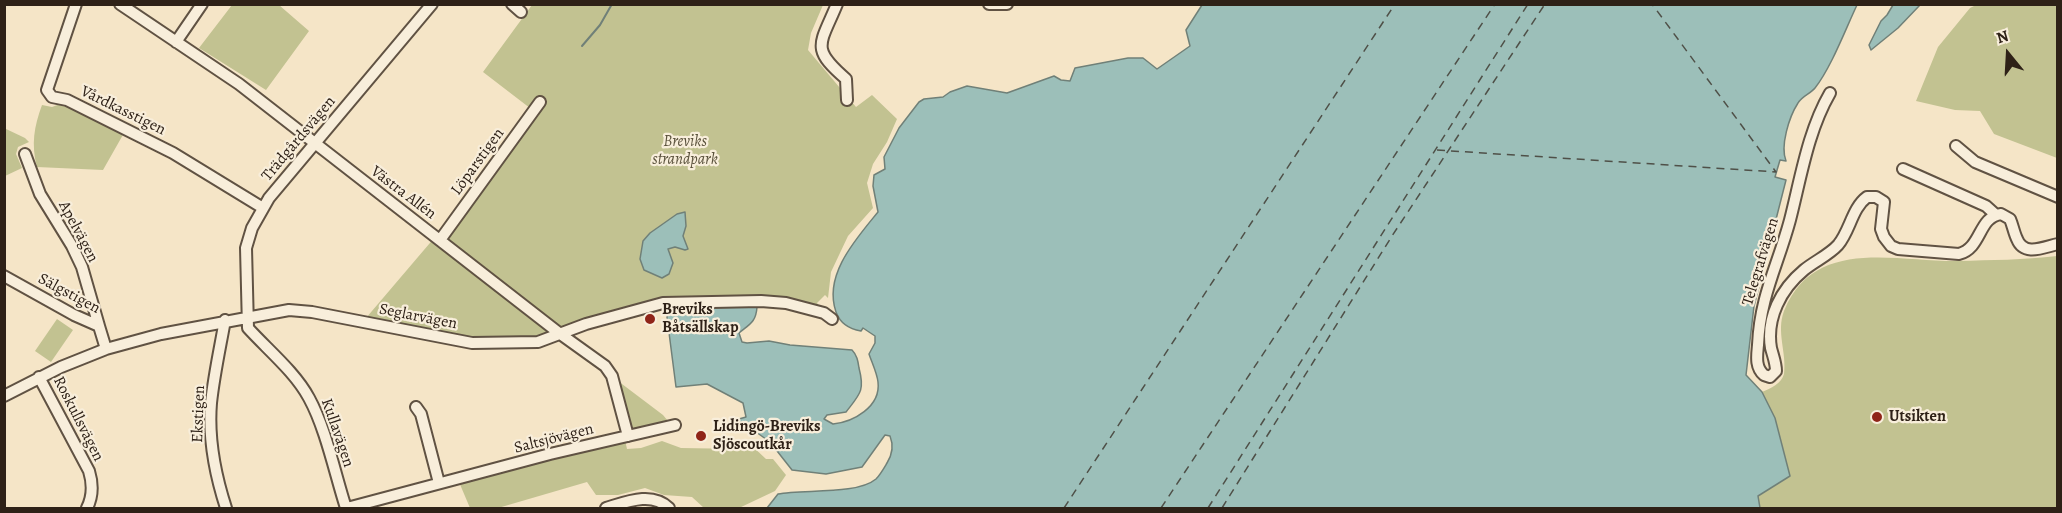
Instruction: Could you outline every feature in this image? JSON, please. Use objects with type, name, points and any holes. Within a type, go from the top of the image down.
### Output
[{"type":"street","name":"Vårdkasstigen","points":[[75,4],[47,90],[52,97],[67,100],[173,153],[263,208]]},
{"type":"street","name":"Västra Allén","points":[[120,4],[239,84],[559,333],[605,366],[612,376],[628,436]]},
{"type":"street","points":[[176,42],[202,4]]},
{"type":"street","name":"Trädgårdsvägen","points":[[246,317],[246,248],[252,228],[263,208],[432,4]]},
{"type":"street","points":[[512,4],[521,12]]},
{"type":"street","points":[[837,4],[822,39],[821,50],[827,63],[846,79],[847,100]]},
{"type":"street","points":[[989,4],[1007,4]]},
{"type":"street","name":"Telegrafvägen","points":[[1830,93],[1821,110],[1803,166],[1790,220],[1762,301],[1757,364],[1764,375],[1770,376],[1776,371],[1770,331],[1778,301],[1797,276],[1837,246],[1864,199],[1872,196],[1883,200],[1885,206],[1881,225],[1882,235],[1889,244],[1898,249],[1959,254],[1967,252],[1975,243],[1985,224],[1996,215]]},
{"type":"street","name":"Löparstigen","points":[[440,240],[540,102]]},
{"type":"street","points":[[1956,146],[1975,162],[2058,197]]},
{"type":"street","name":"Apelvägen","points":[[25,154],[40,194],[72,246],[82,267],[99,326]]},
{"type":"street","points":[[1903,169],[1986,206],[1996,215],[2006,215],[2010,219],[2016,239],[2023,247],[2031,250],[2058,244]]},
{"type":"street","name":"Sälgstigen","points":[[4,276],[74,315],[99,326],[106,350]]},
{"type":"street","name":"Seglarvägen","points":[[4,396],[39,377],[106,350],[161,333],[289,310],[312,312],[472,343],[538,342],[559,333],[652,305],[684,302],[786,303],[824,313],[832,319]]},
{"type":"street","name":"Kullavägen","points":[[246,317],[248,328],[297,380],[309,398],[346,508]]},
{"type":"street","name":"Ekstigen","points":[[225,320],[211,404],[211,427],[216,477],[226,508]]},
{"type":"street","name":"Roskullsvägen","points":[[39,377],[89,471],[92,483],[91,500],[87,508]]},
{"type":"street","points":[[416,407],[421,414],[440,483]]},
{"type":"street","name":"Saltsjövägen","points":[[346,508],[675,425]]},
{"type":"street","points":[[606,508],[648,498],[658,500],[669,508]]},
{"type":"green space","points":[[232,5],[279,5],[309,31],[266,90],[199,48]]},
{"type":"green space","name":"Breviks strandpark","points":[[532,5],[823,5],[811,33],[808,50],[856,107],[872,95],[897,119],[887,142],[873,164],[867,183],[873,208],[848,236],[831,272],[828,298],[825,295],[817,303],[820,307],[672,298],[539,338],[469,339],[366,318],[539,115],[483,72]]},
{"type":"green space","points":[[1976,5],[2057,5],[2057,158],[1994,134],[1980,111],[1955,110],[1916,101],[1938,47],[1970,8]]},
{"type":"green space","points":[[69,104],[124,133],[103,170],[37,167],[34,136],[42,105],[52,107]]},
{"type":"green space","points":[[4,128],[29,142],[18,147],[16,154],[22,168],[5,176]]},
{"type":"green space","points":[[2057,256],[2057,508],[1760,508],[1758,496],[1790,476],[1775,418],[1762,392],[1775,385],[1783,377],[1785,366],[1781,327],[1784,311],[1798,287],[1815,272],[1836,262],[1859,258],[1958,261]]},
{"type":"green space","points":[[57,319],[73,330],[51,362],[35,351]]},
{"type":"green space","points":[[618,381],[663,415],[667,423],[631,431]]},
{"type":"green space","points":[[625,440],[627,449],[641,448],[662,441],[681,448],[743,449],[750,444],[766,459],[773,459],[786,475],[775,491],[739,508],[704,508],[692,497],[664,495],[645,488],[618,495],[596,495],[587,482],[498,508],[470,508],[459,482]]},
{"type":"water","points":[[1202,5],[1857,5],[1827,70],[1815,88],[1800,101],[1789,124],[1784,148],[1786,161],[1780,160],[1775,177],[1786,180],[1754,306],[1746,375],[1762,392],[1775,418],[1790,476],[1758,496],[1760,508],[767,508],[778,494],[843,489],[867,484],[876,479],[891,454],[890,436],[885,435],[862,467],[826,474],[792,470],[770,442],[740,425],[739,419],[746,417],[743,403],[707,384],[676,387],[667,317],[670,312],[678,307],[757,307],[754,319],[739,333],[742,342],[769,341],[852,350],[857,358],[861,376],[860,392],[846,412],[827,415],[824,419],[833,424],[841,423],[864,412],[875,399],[878,391],[878,382],[869,354],[875,343],[875,336],[863,328],[861,331],[853,329],[840,319],[833,298],[834,285],[844,258],[878,212],[873,186],[874,175],[885,169],[884,157],[899,128],[919,102],[924,99],[943,97],[967,86],[1007,93],[1054,76],[1070,81],[1075,68],[1128,58],[1143,58],[1157,69],[1190,46],[1186,30]]},
{"type":"water","points":[[1893,5],[1920,5],[1898,28],[1871,50],[1869,45],[1881,21]]},
{"type":"water","points":[[685,212],[686,226],[683,236],[688,249],[675,247],[668,249],[673,263],[669,274],[662,278],[644,270],[640,259],[643,241],[650,233],[677,214]]},
{"type":"waterway","points":[[582,46],[600,25],[612,4]]},
{"type":"ferry route","points":[[1064,508],[1395,4]]},
{"type":"ferry route","points":[[1161,508],[1495,4]]},
{"type":"ferry route","points":[[1208,508],[1528,4]]},
{"type":"ferry route","points":[[1222,508],[1392,236],[1545,4]]},
{"type":"ferry route","points":[[1437,150],[1776,172],[1652,4]]},
{"type":"place","name":"Breviks Båtsällskap","points":[[650,319]]},
{"type":"place","name":"Utsikten","points":[[1877,417]]},
{"type":"place","name":"Lidingö-Breviks Sjöscoutkår","points":[[701,436]]}]
